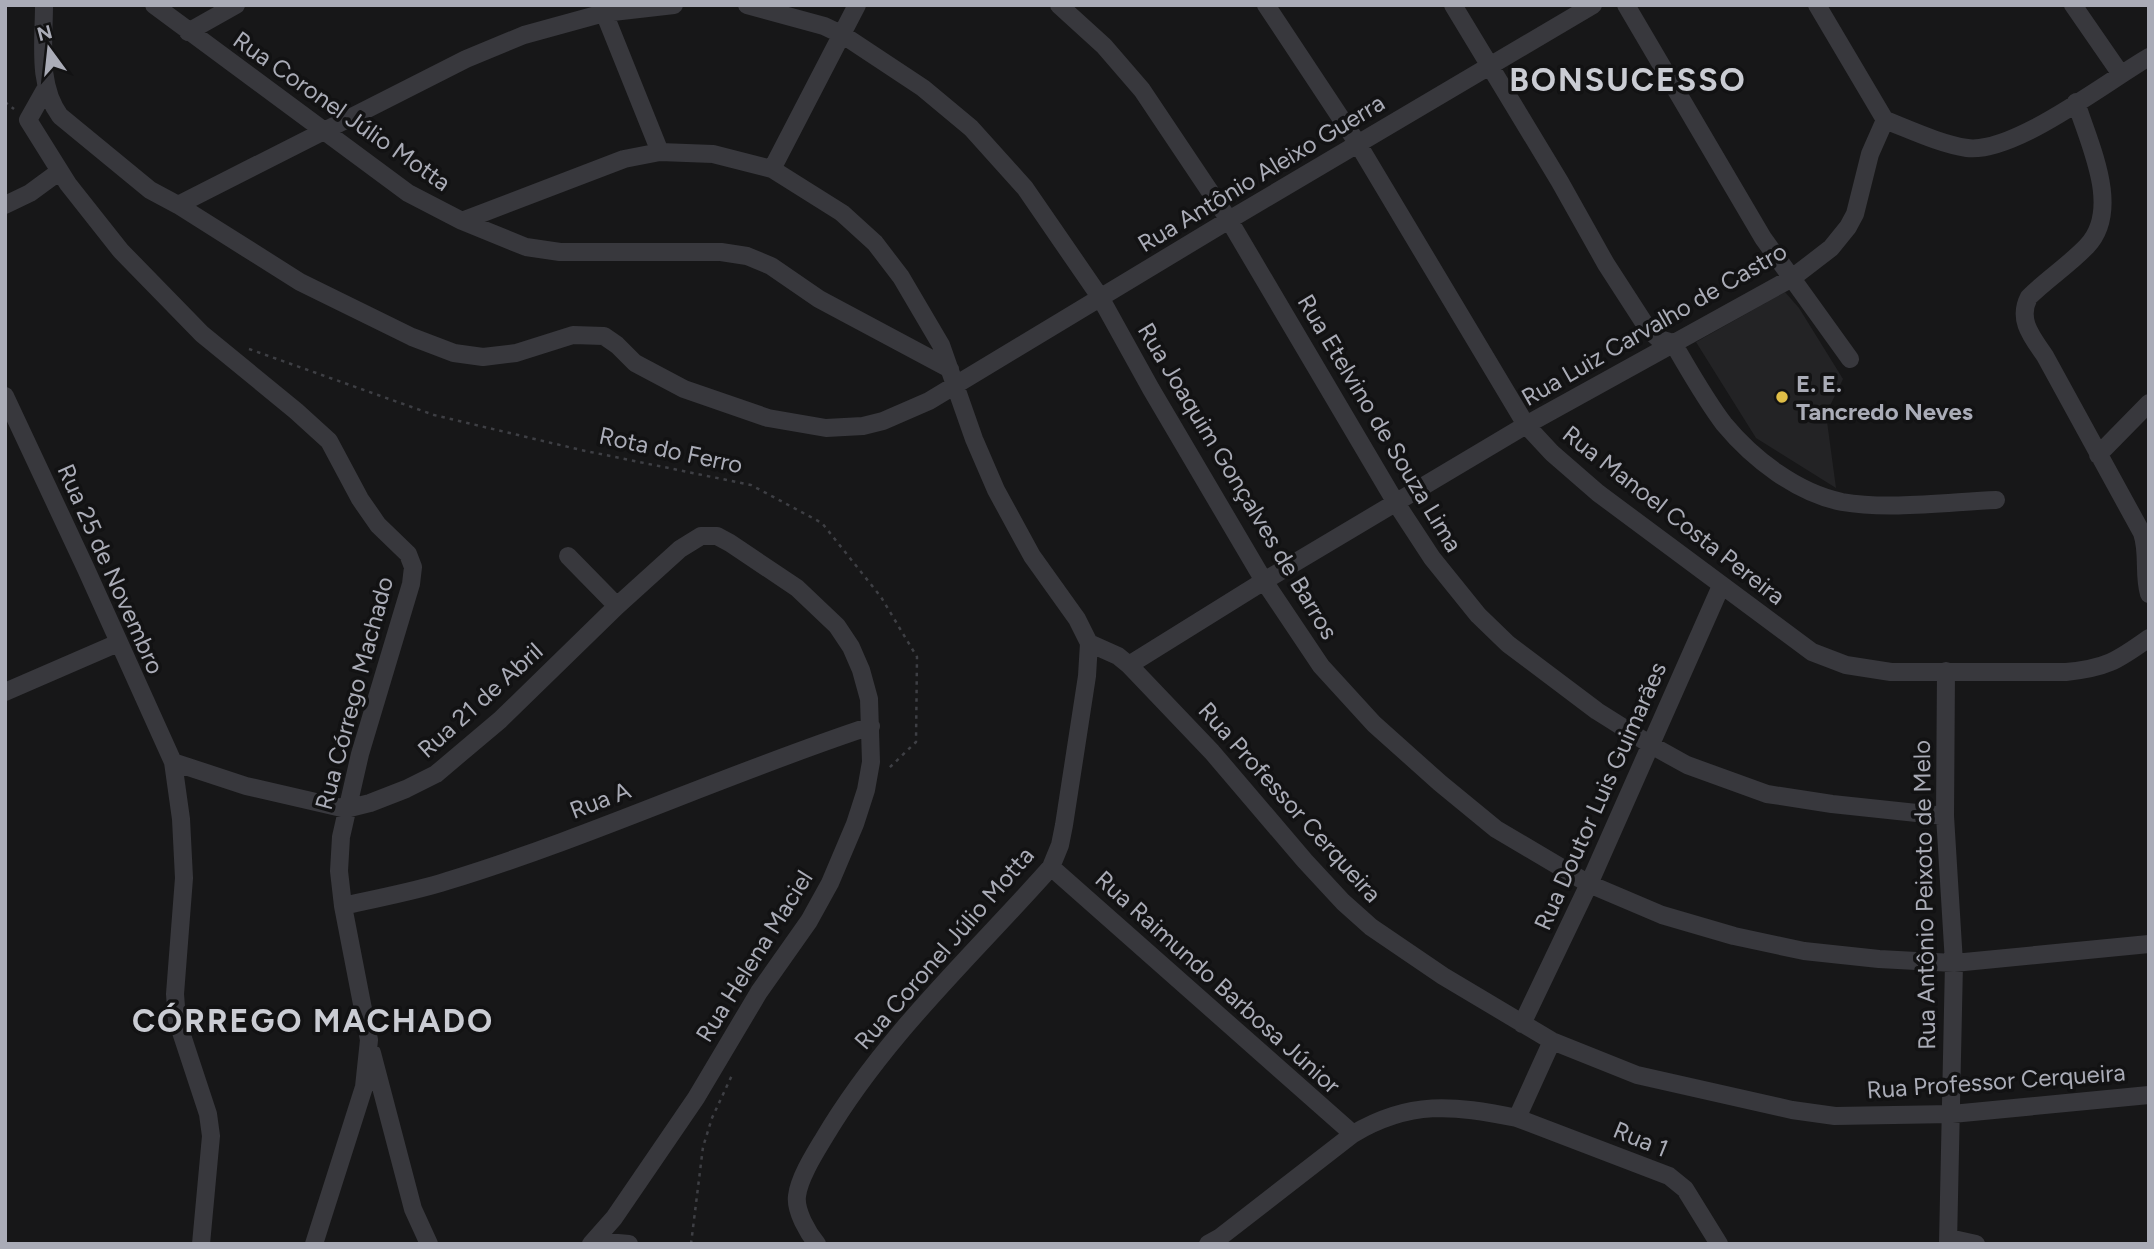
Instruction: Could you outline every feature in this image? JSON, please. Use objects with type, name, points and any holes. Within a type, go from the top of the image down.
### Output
[{"type":"street","points":[[44,5],[43,58],[46,88]]},
{"type":"street","name":"Rua Coronel Júlio Motta","points":[[153,5],[408,193],[462,221],[624,159],[660,152],[713,154],[772,169],[842,213],[875,243],[901,277],[942,345],[974,439],[996,490],[1032,556],[1077,618],[1089,643],[1087,676],[1076,736],[1069,799],[1060,845],[1051,867],[914,1015],[840,1111],[810,1162],[796,1196],[806,1231],[817,1244]]},
{"type":"street","points":[[188,32],[236,5]]},
{"type":"street","points":[[178,205],[466,59],[524,35],[603,9],[674,5]]},
{"type":"street","name":"Rua Joaquim Gonçalves de Barros","points":[[747,5],[824,26],[843,35],[923,88],[971,128],[1025,188],[1100,297],[1264,581],[1321,666],[1374,724],[1496,829],[1589,884],[1662,915],[1734,936],[1804,951],[1954,963],[2149,944]]},
{"type":"street","points":[[772,169],[857,5]]},
{"type":"street","name":"Rua Etelvino de Souza Lima","points":[[1059,5],[1104,46],[1142,90],[1228,220],[1396,503],[1432,558],[1478,615],[1507,644],[1597,711],[1687,765],[1768,794],[1945,816]]},
{"type":"street","name":"Rua Manoel Costa Pereira","points":[[1266,5],[1358,144],[1525,425],[1598,493],[1812,652],[1846,665],[1891,672],[2055,672],[2095,669],[2122,657],[2149,638]]},
{"type":"street","points":[[1453,5],[1560,182],[1606,264],[1648,329],[1659,339],[1673,343],[1723,422],[1748,449],[1787,479],[1818,494],[1841,501],[1870,505],[1996,500]]},
{"type":"street","name":"Rua Antônio Aleixo Guerra","points":[[46,88],[50,103],[74,130],[150,190],[300,282],[412,337],[454,353],[482,357],[516,353],[573,335],[604,336],[618,345],[635,363],[684,389],[768,418],[826,428],[863,426],[883,421],[929,401],[952,378],[1100,297],[1593,5]]},
{"type":"street","points":[[1626,5],[1763,238],[1850,359]]},
{"type":"street","points":[[1817,5],[1885,120],[1968,148],[1997,147],[2028,132],[2149,57]]},
{"type":"street","points":[[2073,5],[2120,73]]},
{"type":"street","points":[[603,9],[660,152]]},
{"type":"street","name":"Rua Córrego Machado","points":[[46,88],[28,120],[93,217],[121,251],[202,334],[329,441],[360,499],[378,524],[408,554],[413,567],[411,584],[360,754],[341,838],[339,871],[343,906],[369,1040],[364,1087],[314,1244]]},
{"type":"street","points":[[2076,102],[2104,200],[2102,217],[2088,245],[2029,297],[2025,305],[2024,319],[2026,329],[2045,356],[2142,533],[2146,545],[2146,586],[2149,594]]},
{"type":"street","name":"Rua Luiz Carvalho de Castro","points":[[1129,665],[1525,425],[1791,278],[1831,248],[1848,227],[1855,214],[1870,154],[1885,120]]},
{"type":"street","points":[[5,205],[30,193],[60,170]]},
{"type":"street","points":[[462,221],[526,247],[560,252],[720,252],[747,256],[771,266],[819,299],[952,378]]},
{"type":"street","name":"Rua 25 de Novembro","points":[[5,396],[173,762],[181,819],[184,877],[175,994],[177,1020],[208,1114],[211,1136],[201,1244]]},
{"type":"street","points":[[2098,455],[2149,403]]},
{"type":"street","name":"Rua 21 de Abril","points":[[173,762],[246,786],[346,809],[370,803],[436,774],[500,720],[680,549],[701,536]]},
{"type":"street","name":"Rua Helena Maciel","points":[[593,1242],[626,1202],[642,1174],[696,1098],[759,992],[791,949],[830,883],[855,824],[866,790],[871,762],[869,699],[861,670],[851,647],[825,612],[797,588],[730,542],[717,536],[701,536]]},
{"type":"street","points":[[568,556],[617,606]]},
{"type":"street","name":"Rua Doutor Luis Guimarães","points":[[1522,1024],[1589,884],[1721,586]]},
{"type":"street","points":[[5,692],[118,643]]},
{"type":"street","name":"Rua Professor Cerqueira","points":[[1089,643],[1118,656],[1129,665],[1213,752],[1242,789],[1343,901],[1371,927],[1443,976],[1552,1041],[1637,1075],[1792,1110],[1835,1116],[1952,1114],[2149,1095]]},
{"type":"street","name":"Rua Antônio Peixoto de Melo","points":[[1946,671],[1945,816],[1954,963],[1948,1241]]},
{"type":"street","name":"Rua A","points":[[343,906],[444,882],[536,851],[801,749],[871,726]]},
{"type":"street","name":"Rua Raimundo Barbosa Júnior","points":[[1051,867],[1353,1134]]},
{"type":"street","points":[[369,1040],[413,1209],[429,1244]]},
{"type":"street","points":[[1517,1118],[1552,1041]]},
{"type":"street","name":"Rua 1","points":[[1208,1244],[1353,1134],[1376,1120],[1409,1111],[1437,1108],[1471,1109],[1517,1118],[1669,1176],[1685,1189],[1719,1244]]},
{"type":"street","points":[[1948,1241],[1976,1244]]},
{"type":"street","points":[[593,1242],[629,1244]]},
{"type":"path","name":"Rota do Ferro","points":[[250,349],[434,415],[581,450],[751,485],[822,523],[881,597],[917,657],[916,742],[886,771]]},
{"type":"path","points":[[691,1244],[703,1147],[712,1118],[735,1066]]},
{"type":"shaded area","name":"E. E. Tancredo Neves","points":[[1785,292],[1799,308],[1843,379],[1826,414],[1836,488],[1756,438],[1696,342]]},
{"type":"place","name":"E. E. Tancredo Neves","points":[[1782,397]]},
{"type":"district","name":"BONSUCESSO","points":[[1628,80]]},
{"type":"district","name":"CÓRREGO MACHADO","points":[[313,1021]]}]
